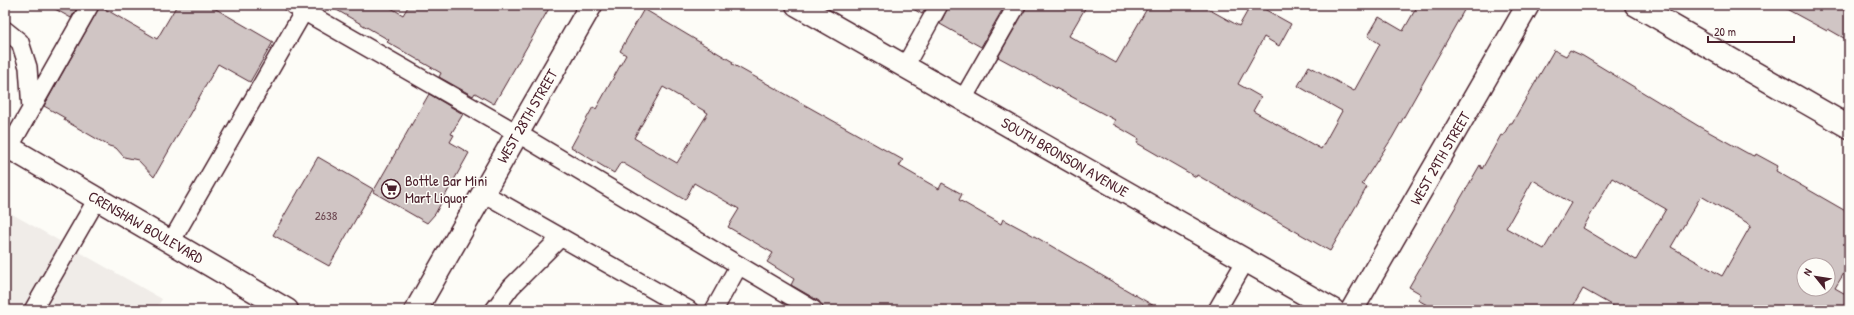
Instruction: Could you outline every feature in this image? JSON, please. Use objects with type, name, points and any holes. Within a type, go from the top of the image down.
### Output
[{"type":"street","name":"WEST 28TH STREET","points":[[416,310],[592,5]]},
{"type":"street","name":"SOUTH BRONSON AVENUE","points":[[797,5],[1333,310]]},
{"type":"street","name":"WEST 29TH STREET","points":[[1352,310],[1528,5]]},
{"type":"street","points":[[1636,5],[1849,127]]},
{"type":"street","name":"CRENSHAW BOULEVARD","points":[[6,149],[97,199],[287,310]]},
{"type":"lane","points":[[6,149],[31,109],[90,5]]},
{"type":"lane","points":[[905,66],[939,5]]},
{"type":"lane","points":[[963,99],[1017,5]]},
{"type":"lane","points":[[171,242],[299,8],[517,133],[814,310]]},
{"type":"lane","points":[[5,30],[20,42],[28,67],[31,109]]},
{"type":"lane","points":[[483,193],[690,310]]},
{"type":"lane","points":[[33,310],[97,199]]},
{"type":"lane","points":[[494,310],[511,287],[562,237]]},
{"type":"lane","points":[[1217,310],[1246,260]]},
{"type":"lane","points":[[714,310],[739,265]]},
{"type":"shaded area","points":[[5,210],[162,299],[155,310],[5,310]]},
{"type":"building","points":[[48,5],[79,5],[71,18]]},
{"type":"building","points":[[177,5],[209,5],[273,42],[250,82],[218,64],[154,177],[138,160],[124,157],[116,148],[109,146],[64,120],[65,118],[44,106],[100,6],[157,39]]},
{"type":"building","points":[[328,5],[386,5],[403,15],[409,5],[551,5],[494,104],[475,93],[473,96],[439,77],[441,73],[387,42],[389,40]]},
{"type":"building","points":[[906,5],[928,5],[922,14]]},
{"type":"building","points":[[949,5],[1005,5],[981,47],[940,24]]},
{"type":"building","points":[[1027,5],[1087,5],[1069,36],[1116,63],[1149,5],[1201,5],[1239,26],[1251,5],[1257,5],[1291,24],[1279,46],[1264,37],[1238,84],[1261,97],[1253,111],[1321,149],[1342,111],[1298,86],[1309,66],[1354,91],[1380,44],[1368,36],[1379,17],[1403,31],[1418,5],[1467,5],[1392,138],[1362,184],[1367,187],[1330,251],[1197,175],[1196,177],[1137,143],[1139,139],[1113,124],[1115,120],[998,57]]},
{"type":"building","points":[[1779,5],[1849,5],[1849,41],[1828,29],[1827,31]]},
{"type":"building","points":[[644,9],[733,62],[732,64],[903,160],[899,166],[939,189],[942,183],[962,194],[959,200],[1001,224],[1003,219],[1029,233],[1161,310],[824,310],[819,301],[791,285],[794,279],[767,262],[773,253],[728,227],[739,209],[694,183],[685,200],[621,162],[614,173],[571,147],[593,107],[596,109],[626,55],[620,51]],"holes":[[[663,87],[708,113],[677,163],[634,138]]]},
{"type":"building","points":[[1554,50],[1566,56],[1570,50],[1583,56],[1700,127],[1747,153],[1755,156],[1756,154],[1778,166],[1776,171],[1849,213],[1849,265],[1836,286],[1836,257],[1796,257],[1796,297],[1836,297],[1836,289],[1849,296],[1849,310],[1620,310],[1583,289],[1571,310],[1436,310],[1418,300],[1421,294],[1409,287],[1480,165],[1482,169],[1501,135],[1503,136],[1510,123],[1512,123]],"holes":[[[1612,178],[1666,209],[1636,260],[1583,228]],[[1533,180],[1571,203],[1544,249],[1506,228]],[[1701,196],[1751,225],[1722,276],[1671,247]]]},
{"type":"building","points":[[429,94],[463,114],[451,134],[454,135],[450,142],[469,153],[435,214],[427,223],[373,192]]},
{"type":"building","points":[[318,157],[373,189],[329,266],[273,235]]},
{"type":"place","name":"Bottle Bar Mini Mart Liquor","points":[[391,189]]}]
